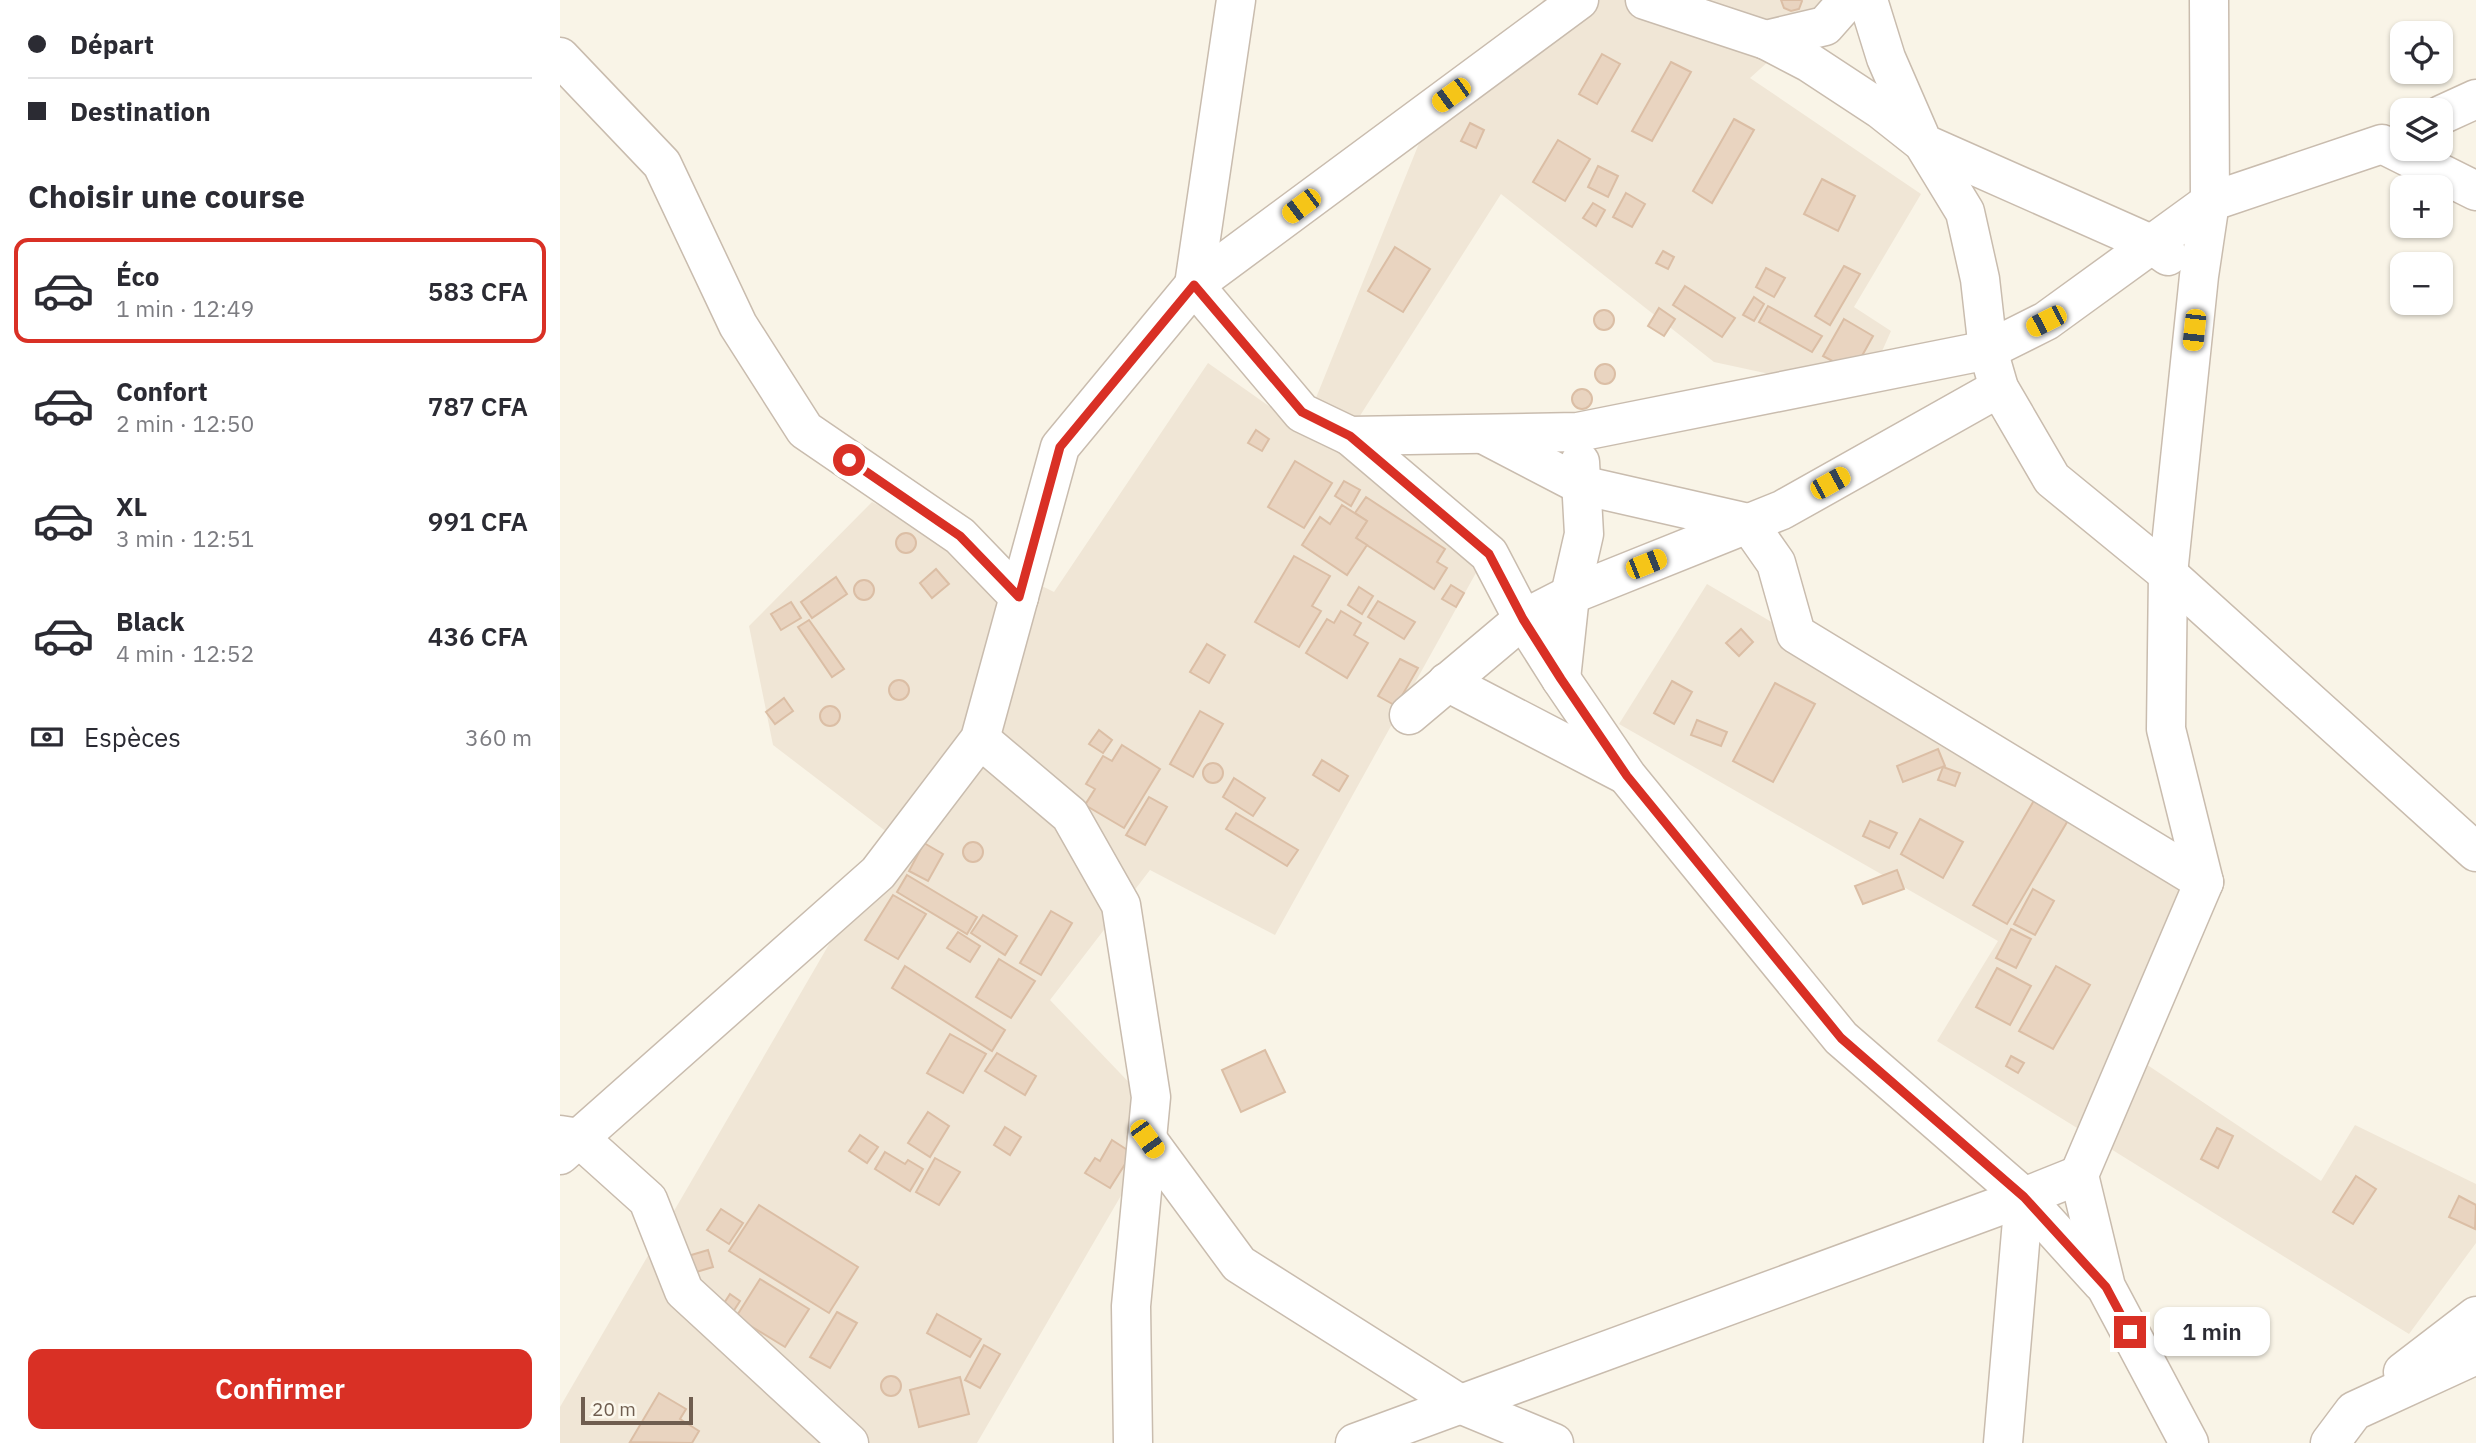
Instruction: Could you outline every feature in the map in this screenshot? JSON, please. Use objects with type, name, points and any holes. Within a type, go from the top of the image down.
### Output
[{"type":"street","points":[[1236,0],[1194,285],[1302,412],[1350,436],[1489,554],[1523,619],[1627,776],[1841,1038],[2024,1197],[2106,1287],[2189,1443]]},
{"type":"street","points":[[849,1443],[684,1291],[648,1200],[566,1143],[878,873],[980,739],[1060,447],[1194,285],[1579,0]]},
{"type":"street","points":[[1645,0],[1766,40],[1810,63],[1880,109],[1923,143],[2151,244],[2199,276]]},
{"type":"street","points":[[1766,40],[1825,26],[1848,0]]},
{"type":"street","points":[[1868,0],[1886,58],[1923,143],[1965,212],[1980,279],[1988,350],[1999,388],[2052,479],[2168,574],[2476,852]]},
{"type":"street","points":[[2106,1287],[2079,1175],[2204,882],[2166,729],[2168,574],[2199,276],[2210,202],[2209,0]]},
{"type":"street","points":[[560,57],[662,164],[738,325],[805,430],[960,536],[1019,597]]},
{"type":"street","points":[[2453,110],[2476,99]]},
{"type":"street","points":[[1350,436],[1578,432],[1988,350],[2046,321],[2210,202],[2390,140]]},
{"type":"street","points":[[2428,161],[2476,191]]},
{"type":"street","points":[[1409,715],[1523,619],[1570,595],[1782,510],[1999,388]]},
{"type":"street","points":[[1561,679],[1570,595],[1584,534],[1578,432]]},
{"type":"street","points":[[1483,435],[1581,485],[1748,523],[1776,563],[1796,634],[2204,882]]},
{"type":"street","points":[[1447,681],[1627,776]]},
{"type":"street","points":[[980,739],[1070,815],[1121,905],[1151,1097],[1130,1306],[1132,1443]]},
{"type":"street","points":[[1147,1139],[1239,1265],[1460,1404],[1554,1443]]},
{"type":"street","points":[[1355,1443],[2079,1175]]},
{"type":"street","points":[[2003,1443],[2024,1197]]},
{"type":"street","points":[[2330,1443],[2354,1411],[2476,1316]]},
{"type":"street","points":[[2354,1411],[2476,1355]]},
{"type":"shaded area","points":[[1543,0],[1837,0],[1750,78],[1921,194],[1854,307],[1891,331],[1863,394],[1714,362],[1501,194],[1342,444],[1492,544],[1275,935],[1150,870],[1050,1000],[1165,1120],[977,1443],[560,1443],[560,1407],[892,836],[773,745],[749,626],[872,502],[1054,592],[1208,363],[1303,430],[1441,89],[1522,52]]},
{"type":"shaded area","points":[[1707,584],[2202,876],[2119,1046],[2321,1181],[2355,1125],[2476,1184],[2476,1243],[2409,1334],[1937,1041],[1998,941],[1619,724]]},
{"type":"building","points":[[1781,0],[1802,1],[1799,9],[1791,11],[1784,8]]},
{"type":"building","points":[[1602,54],[1620,64],[1597,104],[1579,94]]},
{"type":"building","points":[[1671,62],[1691,72],[1652,141],[1632,131]]},
{"type":"building","points":[[1734,119],[1754,130],[1712,203],[1693,191]]},
{"type":"building","points":[[1470,123],[1484,130],[1476,148],[1461,141]]},
{"type":"building","points":[[1558,140],[1590,159],[1565,201],[1533,182]]},
{"type":"building","points":[[1598,166],[1618,176],[1608,197],[1588,187]]},
{"type":"building","points":[[1822,179],[1855,196],[1838,231],[1804,214]]},
{"type":"building","points":[[1626,193],[1645,204],[1632,227],[1613,217]]},
{"type":"building","points":[[1593,203],[1605,210],[1596,226],[1583,218]]},
{"type":"building","points":[[1395,247],[1430,269],[1403,312],[1368,291]]},
{"type":"building","points":[[1663,251],[1674,257],[1668,269],[1656,263]]},
{"type":"building","points":[[1844,266],[1860,274],[1830,325],[1815,316]]},
{"type":"building","points":[[1766,268],[1785,278],[1774,297],[1756,287]]},
{"type":"building","points":[[1685,286],[1735,318],[1722,337],[1673,305]]},
{"type":"building","points":[[1754,297],[1764,304],[1754,321],[1743,315]]},
{"type":"building","points":[[1768,306],[1822,336],[1812,352],[1759,322]]},
{"type":"building","points":[[1659,308],[1675,319],[1664,336],[1648,326]]},
{"type":"building","points":[[1604,310],[1611,313],[1614,320],[1611,327],[1604,330],[1597,327],[1594,320],[1597,313]]},
{"type":"building","points":[[1844,319],[1873,336],[1853,372],[1823,356]]},
{"type":"building","points":[[1605,364],[1612,367],[1615,374],[1612,381],[1605,384],[1598,381],[1595,374],[1598,367]]},
{"type":"building","points":[[1582,389],[1589,392],[1592,399],[1589,406],[1582,409],[1575,406],[1572,399],[1575,392]]},
{"type":"building","points":[[1256,430],[1269,439],[1262,451],[1248,443]]},
{"type":"building","points":[[1295,461],[1332,483],[1304,528],[1268,507]]},
{"type":"building","points":[[1344,481],[1360,490],[1351,506],[1335,496]]},
{"type":"building","points":[[1366,497],[1445,549],[1437,562],[1447,568],[1434,589],[1356,538],[1367,521],[1355,513]]},
{"type":"building","points":[[1342,505],[1367,521],[1356,538],[1367,545],[1347,575],[1302,545],[1320,517],[1330,524]]},
{"type":"building","points":[[906,533],[913,536],[916,543],[913,550],[906,553],[899,550],[896,543],[899,536]]},
{"type":"building","points":[[1294,556],[1330,576],[1312,606],[1321,611],[1299,647],[1255,622]]},
{"type":"building","points":[[936,569],[949,584],[932,598],[920,583]]},
{"type":"building","points":[[836,577],[847,594],[812,618],[801,602]]},
{"type":"building","points":[[864,580],[871,583],[874,590],[871,597],[864,600],[857,597],[854,590],[857,583]]},
{"type":"building","points":[[1451,585],[1464,593],[1456,607],[1442,599]]},
{"type":"building","points":[[1359,587],[1373,596],[1362,614],[1348,605]]},
{"type":"building","points":[[1378,601],[1415,622],[1404,639],[1368,617]]},
{"type":"building","points":[[791,602],[801,618],[781,630],[771,614]]},
{"type":"building","points":[[1341,611],[1361,623],[1354,635],[1368,643],[1347,678],[1306,653],[1327,619],[1334,623]]},
{"type":"building","points":[[809,620],[844,669],[832,677],[798,627]]},
{"type":"building","points":[[1741,629],[1753,642],[1739,656],[1726,643]]},
{"type":"building","points":[[1207,644],[1225,655],[1209,683],[1190,672]]},
{"type":"building","points":[[1400,659],[1418,668],[1396,706],[1378,696]]},
{"type":"building","points":[[899,680],[906,683],[909,690],[906,697],[899,700],[892,697],[889,690],[892,683]]},
{"type":"building","points":[[1672,681],[1692,692],[1674,724],[1654,713]]},
{"type":"building","points":[[1775,683],[1815,704],[1773,782],[1733,761]]},
{"type":"building","points":[[784,698],[793,711],[775,724],[766,712]]},
{"type":"building","points":[[830,706],[837,709],[840,716],[837,723],[830,726],[823,723],[820,716],[823,709]]},
{"type":"building","points":[[1200,711],[1223,724],[1193,777],[1170,764]]},
{"type":"building","points":[[1697,720],[1727,732],[1721,746],[1691,735]]},
{"type":"building","points":[[1099,730],[1112,740],[1103,753],[1089,744]]},
{"type":"building","points":[[1122,745],[1160,769],[1124,828],[1085,805],[1095,789],[1086,784],[1103,756],[1112,761]]},
{"type":"building","points":[[1938,749],[1945,766],[1903,782],[1897,766]]},
{"type":"building","points":[[1322,760],[1348,776],[1339,791],[1313,775]]},
{"type":"building","points":[[1213,763],[1220,766],[1223,773],[1220,780],[1213,783],[1206,780],[1203,773],[1206,766]]},
{"type":"building","points":[[1943,767],[1960,773],[1955,786],[1938,780]]},
{"type":"building","points":[[1234,778],[1265,798],[1253,816],[1223,797]]},
{"type":"building","points":[[1149,797],[1167,807],[1145,845],[1126,835]]},
{"type":"building","points":[[2036,797],[2070,817],[2007,924],[1973,905]]},
{"type":"building","points":[[1236,813],[1298,850],[1287,866],[1226,829]]},
{"type":"building","points":[[1920,819],[1963,842],[1943,878],[1901,854]]},
{"type":"building","points":[[1870,821],[1897,833],[1889,848],[1863,836]]},
{"type":"building","points":[[973,842],[980,845],[983,852],[980,859],[973,862],[966,859],[963,852],[966,845]]},
{"type":"building","points":[[924,843],[943,854],[928,881],[909,871]]},
{"type":"building","points":[[1897,870],[1904,889],[1863,904],[1855,886]]},
{"type":"building","points":[[907,875],[977,917],[967,934],[897,892]]},
{"type":"building","points":[[2033,889],[2054,901],[2035,935],[2014,924]]},
{"type":"building","points":[[893,895],[926,914],[898,959],[865,940]]},
{"type":"building","points":[[1051,911],[1072,923],[1041,975],[1020,963]]},
{"type":"building","points":[[983,915],[1017,936],[1005,955],[971,933]]},
{"type":"building","points":[[2011,929],[2031,939],[2016,968],[1996,958]]},
{"type":"building","points":[[958,932],[980,946],[970,962],[947,948]]},
{"type":"building","points":[[999,959],[1035,981],[1011,1018],[976,997]]},
{"type":"building","points":[[905,966],[1005,1030],[992,1051],[892,988]]},
{"type":"building","points":[[2056,966],[2090,985],[2053,1049],[2019,1031]]},
{"type":"building","points":[[1997,968],[2031,986],[2010,1025],[1976,1007]]},
{"type":"building","points":[[950,1034],[986,1054],[963,1093],[927,1073]]},
{"type":"building","points":[[1265,1050],[1285,1092],[1241,1112],[1222,1070]]},
{"type":"building","points":[[997,1053],[1036,1076],[1025,1095],[985,1071]]},
{"type":"building","points":[[2011,1056],[2024,1063],[2018,1073],[2006,1066]]},
{"type":"building","points":[[928,1112],[949,1126],[930,1157],[908,1143]]},
{"type":"building","points":[[1005,1127],[1021,1137],[1010,1155],[994,1145]]},
{"type":"building","points":[[2217,1128],[2233,1136],[2218,1168],[2201,1159]]},
{"type":"building","points":[[860,1135],[878,1147],[867,1163],[849,1151]]},
{"type":"building","points":[[1112,1140],[1132,1153],[1110,1188],[1085,1173],[1095,1158],[1100,1161]]},
{"type":"building","points":[[885,1152],[905,1164],[908,1160],[923,1169],[910,1191],[875,1169]]},
{"type":"building","points":[[935,1158],[960,1172],[939,1205],[916,1192]]},
{"type":"building","points":[[2356,1176],[2376,1189],[2353,1224],[2333,1212]]},
{"type":"building","points":[[2459,1196],[2476,1205],[2475,1229],[2449,1217]]},
{"type":"building","points":[[759,1205],[858,1267],[829,1313],[729,1251]]},
{"type":"building","points":[[721,1209],[743,1223],[729,1244],[707,1230]]},
{"type":"building","points":[[708,1250],[713,1267],[693,1273],[688,1256]]},
{"type":"building","points":[[760,1279],[809,1309],[785,1347],[736,1317]]},
{"type":"building","points":[[730,1294],[740,1301],[731,1315],[721,1308]]},
{"type":"building","points":[[837,1312],[857,1323],[830,1368],[810,1357]]},
{"type":"building","points":[[937,1314],[981,1339],[970,1357],[927,1333]]},
{"type":"building","points":[[984,1345],[1000,1354],[980,1388],[965,1380]]},
{"type":"building","points":[[891,1376],[898,1379],[901,1386],[898,1393],[891,1396],[884,1393],[881,1386],[884,1379]]},
{"type":"building","points":[[960,1377],[969,1414],[919,1427],[910,1390]]},
{"type":"building","points":[[659,1393],[686,1409],[680,1419],[699,1431],[692,1443],[630,1442]]},
{"type":"route","points":[[849,460],[960,536],[1019,597],[1060,447],[1194,285],[1302,412],[1350,436],[1489,554],[1523,619],[1627,776],[1841,1038],[2024,1197],[2106,1287],[2130,1332]]}]
